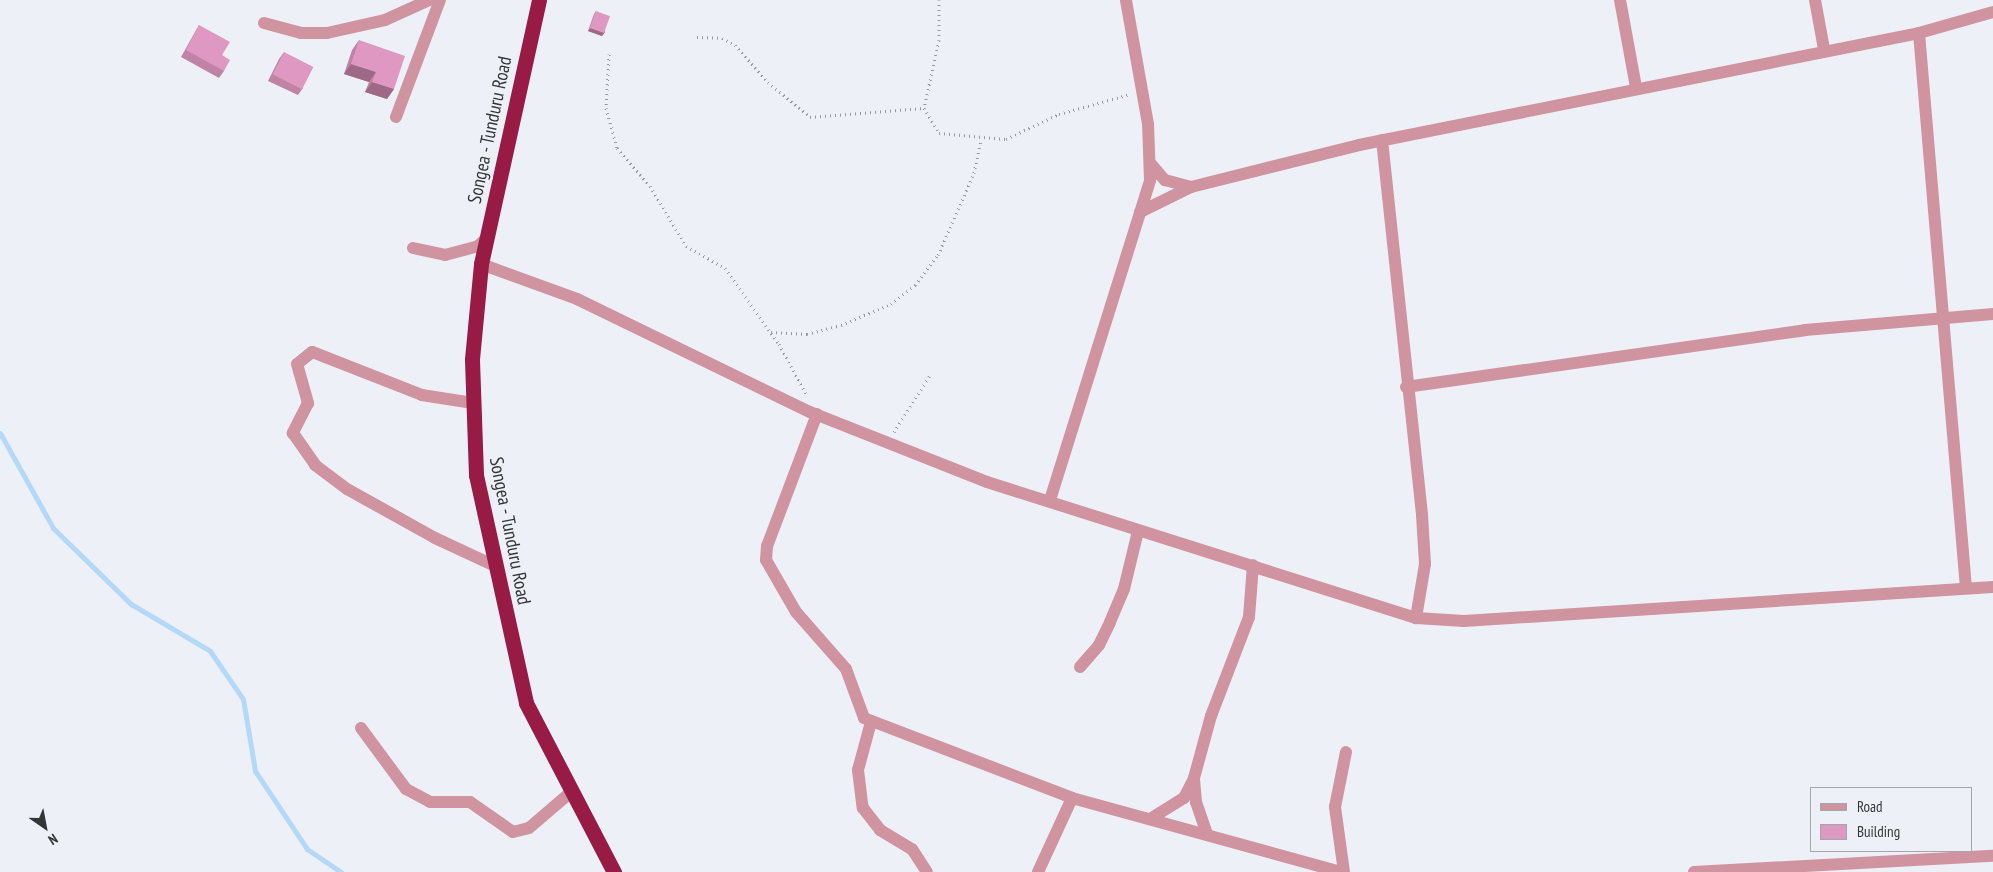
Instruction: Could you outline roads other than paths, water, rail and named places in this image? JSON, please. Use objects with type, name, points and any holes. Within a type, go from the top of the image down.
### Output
[{"type":"highway","name":"Songea - Tunduru Road","points":[[539,0],[481,264],[472,360],[476,475],[526,703],[570,793],[614,872]]},
{"type":"street","points":[[264,23],[301,33],[327,33],[385,20],[428,0]]},
{"type":"street","points":[[396,117],[440,0]]},
{"type":"street","points":[[1050,500],[1140,212],[1150,163],[1143,92],[1126,0]]},
{"type":"street","points":[[1620,0],[1636,87]]},
{"type":"street","points":[[1815,0],[1824,49]]},
{"type":"street","points":[[1140,212],[1191,187],[1382,140],[1824,49],[1919,33],[1993,12]]},
{"type":"street","points":[[1919,33],[1966,588]]},
{"type":"street","points":[[1382,140],[1425,564],[1416,618]]},
{"type":"street","points":[[1150,163],[1165,180],[1191,187]]},
{"type":"street","points":[[413,248],[445,255],[478,246],[487,238]]},
{"type":"street","points":[[481,264],[577,299],[814,413],[987,482],[1050,500],[1138,531],[1253,565],[1416,618],[1464,621],[1849,599],[1993,587]]},
{"type":"street","points":[[1406,387],[1805,330],[1993,314]]},
{"type":"street","points":[[473,403],[422,395],[312,352],[297,364],[308,403],[293,433],[314,465],[346,489],[435,538],[495,566]]},
{"type":"street","points":[[814,413],[768,546],[766,560],[796,612],[846,669],[856,690],[858,711],[871,722],[1072,798],[1340,872]]},
{"type":"street","points":[[1080,667],[1098,645],[1113,614],[1138,531]]},
{"type":"street","points":[[1150,819],[1184,798],[1194,778],[1211,716],[1250,617],[1253,565]]},
{"type":"street","points":[[871,722],[858,770],[863,808],[880,830],[912,849],[927,872]]},
{"type":"street","points":[[361,728],[406,789],[430,802],[470,802],[513,832],[529,828],[570,793]]},
{"type":"street","points":[[1344,872],[1335,807],[1346,752]]},
{"type":"street","points":[[1194,778],[1196,802],[1207,834]]},
{"type":"street","points":[[1038,872],[1072,798]]},
{"type":"street","points":[[1694,872],[1993,856]]},
{"type":"waterway","points":[[0,433],[53,528],[131,604],[210,651],[243,699],[255,771],[307,849],[341,872]]}]
